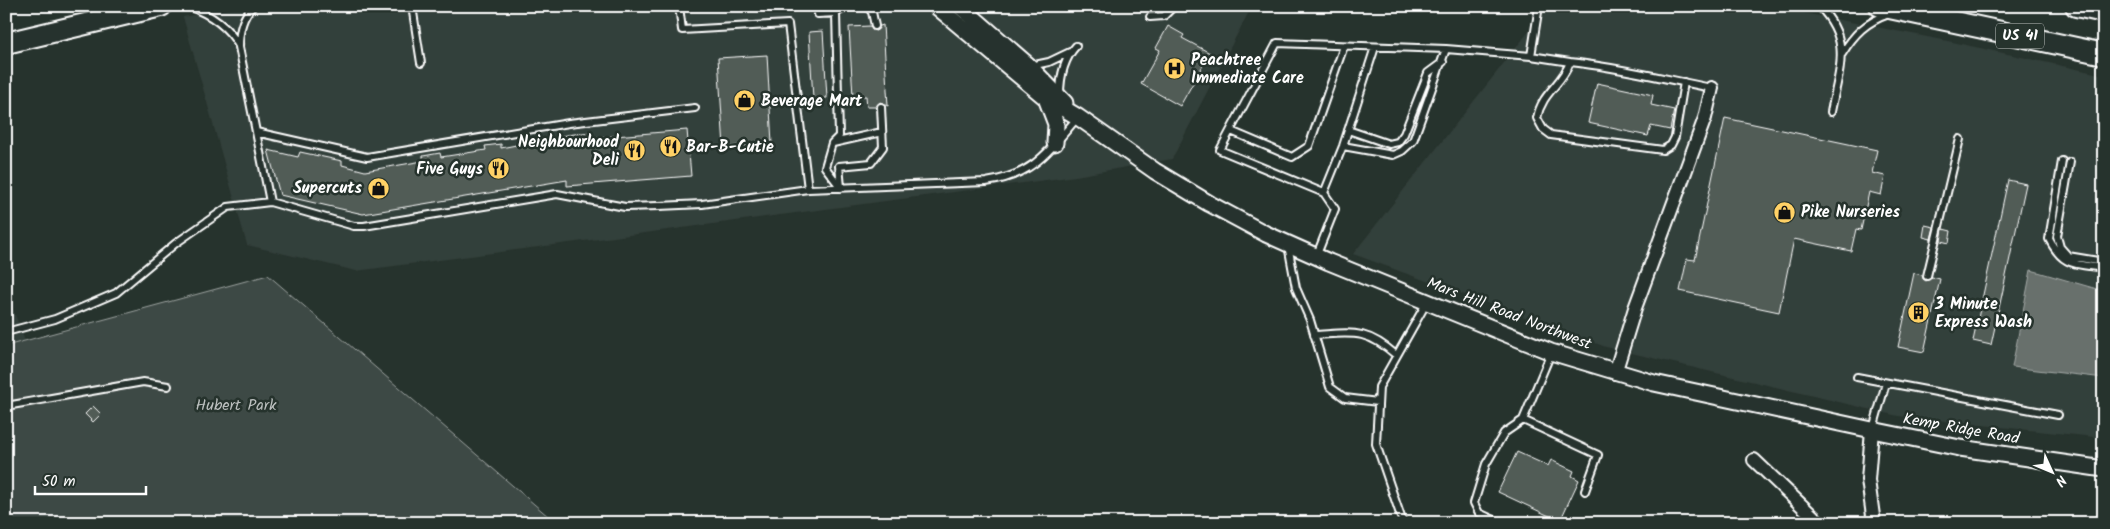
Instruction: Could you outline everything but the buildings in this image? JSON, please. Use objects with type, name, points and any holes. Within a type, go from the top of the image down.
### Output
[{"type":"main road","points":[[6,44],[161,6]]},
{"type":"main road","name":"US 41","points":[[1880,6],[2104,54]]},
{"type":"main road","points":[[2076,6],[2104,12]]},
{"type":"street","name":"Mars Hill Road Northwest","points":[[936,6],[1078,117],[1182,188],[1238,220],[1288,244],[1551,352],[1615,373],[1872,430]]},
{"type":"street","name":"Mars Hill Road Northwest","points":[[960,6],[1028,66],[1053,98]]},
{"type":"street","points":[[1615,373],[1635,308],[1705,118],[1712,88]]},
{"type":"street","points":[[1053,98],[1056,143]]},
{"type":"street","points":[[1872,430],[1868,480],[1874,523]]},
{"type":"street","name":"Kemp Ridge Road","points":[[1872,430],[1960,448],[2104,469]]},
{"type":"street","points":[[1754,460],[1820,523]]},
{"type":"lane","points":[[188,6],[223,25],[239,47]]},
{"type":"lane","points":[[253,6],[241,28],[239,47],[270,202]]},
{"type":"lane","points":[[408,6],[412,10],[421,63]]},
{"type":"lane","points":[[679,6],[682,30],[788,24],[808,189]]},
{"type":"lane","points":[[818,14],[836,13],[848,6]]},
{"type":"lane","points":[[867,6],[872,12],[875,26]]},
{"type":"lane","points":[[1150,17],[1164,16],[1174,6]]},
{"type":"lane","points":[[1819,6],[1837,30],[1842,54],[1831,112]]},
{"type":"lane","points":[[1530,56],[1538,8]]},
{"type":"lane","points":[[1842,54],[1860,29],[1872,20],[1900,10]]},
{"type":"lane","points":[[836,13],[839,136],[832,143],[825,167],[841,188]]},
{"type":"lane","points":[[1316,256],[1335,209],[1324,193],[1220,150],[1278,43],[1446,49],[1530,56],[1712,88]]},
{"type":"lane","points":[[1230,131],[1292,157],[1310,146],[1344,46]]},
{"type":"lane","points":[[1324,193],[1343,146],[1375,47]]},
{"type":"lane","points":[[1028,66],[1049,62],[1073,49],[1053,98]]},
{"type":"lane","points":[[1343,146],[1393,155],[1402,151],[1412,141],[1443,62],[1446,49]]},
{"type":"lane","points":[[1348,130],[1389,144],[1398,142],[1404,134],[1428,73],[1443,62]]},
{"type":"lane","points":[[1570,62],[1566,73],[1539,106],[1536,118],[1543,129],[1551,135],[1663,150],[1675,137],[1684,82]]},
{"type":"lane","points":[[841,188],[839,166],[871,163],[883,148],[881,106]]},
{"type":"lane","points":[[256,132],[367,157],[569,123],[695,108]]},
{"type":"lane","points":[[6,332],[55,319],[116,293],[176,243],[228,207],[270,202],[354,226],[364,226],[557,194],[625,207],[659,206],[702,204],[808,189],[1005,180],[1024,172],[1038,163],[1078,117]]},
{"type":"lane","points":[[832,143],[882,132]]},
{"type":"lane","points":[[1927,276],[1960,139]]},
{"type":"lane","points":[[2062,161],[2049,239],[2062,259],[2073,264],[2104,268]]},
{"type":"lane","points":[[2070,162],[2057,229],[2057,241],[2068,256],[2104,262]]},
{"type":"lane","points":[[1288,244],[1296,288],[1314,335],[1330,387],[1345,398],[1378,402]]},
{"type":"lane","points":[[1403,523],[1376,444],[1379,387],[1427,302]]},
{"type":"lane","points":[[1314,335],[1353,333],[1370,336],[1380,341],[1396,356]]},
{"type":"lane","points":[[1501,523],[1480,513],[1474,503],[1486,464],[1504,433],[1523,420],[1551,352]]},
{"type":"lane","points":[[1857,377],[2058,415]]},
{"type":"lane","points":[[6,406],[143,382],[168,386]]},
{"type":"lane","points":[[1872,430],[1886,383]]},
{"type":"lane","points":[[1523,420],[1598,455],[1585,491]]},
{"type":"shaded area","points":[[245,6],[1252,6],[1172,159],[1076,176],[356,271],[247,245],[183,17]]},
{"type":"shaded area","points":[[1549,6],[1768,6],[1943,40],[2104,75],[2104,438],[1898,416],[1606,347],[1353,254]]},
{"type":"shaded area","points":[[2031,270],[2104,291],[2104,378],[2012,367]]},
{"type":"shaded area","points":[[6,291],[25,341],[6,346]]},
{"type":"green space","name":"Hubert Park","points":[[268,275],[556,523],[6,523],[6,346]]},
{"type":"place","name":"Peachtree Immediate Care","points":[[1175,69]]},
{"type":"place","name":"Beverage Mart","points":[[745,101]]},
{"type":"place","name":"Bar-B-Cutie","points":[[670,147]]},
{"type":"place","name":"Neighbourhood Deli","points":[[635,151]]},
{"type":"place","name":"Five Guys","points":[[499,169]]},
{"type":"place","name":"Supercuts","points":[[378,188]]},
{"type":"place","name":"Pike Nurseries","points":[[1785,212]]},
{"type":"place","name":"3 Minute Express Wash","points":[[1919,313]]}]
